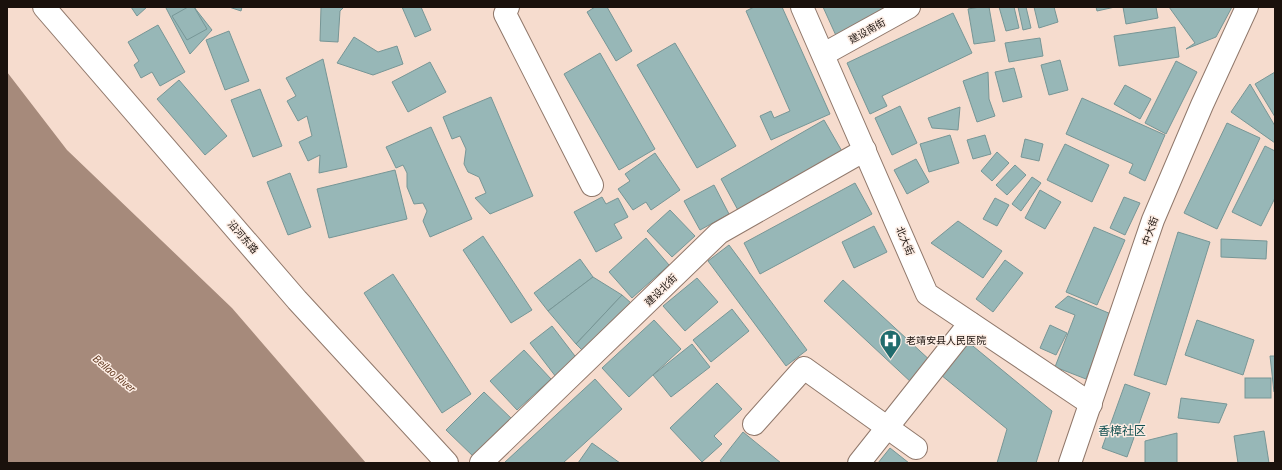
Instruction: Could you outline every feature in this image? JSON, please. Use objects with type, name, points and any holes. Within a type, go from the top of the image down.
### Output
[{"type":"street","name":"沿河东路","points":[[44,7],[297,300],[447,463]]},
{"type":"street","points":[[508,7],[505,14],[592,186]]},
{"type":"street","name":"北大街","points":[[802,7],[824,54],[927,294],[1091,404]]},
{"type":"street","name":"建设南街","points":[[824,54],[909,7]]},
{"type":"street","name":"中大街","points":[[1070,463],[1153,220],[1202,105],[1247,7]]},
{"type":"street","name":"建设北街","points":[[481,463],[719,233],[865,150]]},
{"type":"street","points":[[859,463],[970,323]]},
{"type":"street","points":[[754,424],[804,368],[916,448]]},
{"type":"water","name":"Beilao River","points":[[7,72],[67,150],[232,308],[366,463],[7,463]]},
{"type":"building","points":[[131,7],[147,7],[137,16]]},
{"type":"building","points":[[188,7],[194,7],[207,29],[187,40],[172,16]]},
{"type":"building","points":[[194,7],[212,30],[190,54],[166,8]]},
{"type":"building","points":[[229,7],[242,7],[241,11]]},
{"type":"building","points":[[321,7],[344,7],[340,11],[338,42],[320,41]]},
{"type":"building","points":[[402,7],[421,7],[431,30],[415,37]]},
{"type":"building","points":[[595,7],[607,7],[632,51],[616,61],[587,12]]},
{"type":"building","points":[[754,7],[782,7],[830,114],[771,140],[760,116],[771,111],[774,118],[790,111],[746,11]]},
{"type":"building","points":[[823,7],[895,7],[838,40]]},
{"type":"building","points":[[989,7],[995,41],[974,44],[968,9]]},
{"type":"building","points":[[999,7],[1014,7],[1019,28],[1006,31]]},
{"type":"building","points":[[1018,7],[1026,7],[1031,28],[1023,30]]},
{"type":"building","points":[[1034,7],[1054,7],[1058,22],[1039,28]]},
{"type":"building","points":[[1096,7],[1115,7],[1097,11]]},
{"type":"building","points":[[1123,7],[1156,7],[1158,18],[1126,24]]},
{"type":"building","points":[[1169,7],[1232,7],[1216,37],[1186,49],[1195,43]]},
{"type":"building","points":[[953,13],[972,53],[882,96],[887,106],[870,114],[847,63]]},
{"type":"building","points":[[158,25],[185,72],[160,86],[152,72],[141,78],[134,65],[139,61],[128,42]]},
{"type":"building","points":[[1175,27],[1179,57],[1119,66],[1114,36]]},
{"type":"building","points":[[229,31],[249,81],[225,90],[206,40]]},
{"type":"building","points":[[354,37],[378,52],[397,46],[403,64],[373,75],[337,63]]},
{"type":"building","points":[[1040,38],[1043,56],[1009,62],[1005,43]]},
{"type":"building","points":[[675,43],[736,146],[697,168],[637,65]]},
{"type":"building","points":[[600,53],[655,149],[619,170],[564,74]]},
{"type":"building","points":[[323,59],[347,167],[319,173],[320,155],[308,161],[299,142],[312,136],[307,116],[298,121],[287,101],[296,96],[286,78]]},
{"type":"building","points":[[1060,60],[1068,90],[1049,95],[1041,65]]},
{"type":"building","points":[[1176,61],[1197,72],[1166,134],[1145,123]]},
{"type":"building","points":[[430,62],[446,92],[408,112],[392,82]]},
{"type":"building","points":[[1014,68],[1022,97],[1003,102],[995,72]]},
{"type":"building","points":[[988,72],[989,99],[995,116],[977,122],[963,81]]},
{"type":"building","points":[[1275,72],[1275,117],[1255,84]]},
{"type":"building","points":[[179,80],[227,136],[205,155],[157,99]]},
{"type":"building","points":[[1250,84],[1275,126],[1275,143],[1231,112]]},
{"type":"building","points":[[1125,85],[1151,99],[1140,119],[1114,104]]},
{"type":"building","points":[[260,89],[282,146],[253,157],[231,100]]},
{"type":"building","points":[[491,97],[533,196],[490,214],[475,198],[486,193],[479,177],[468,172],[464,164],[466,149],[460,136],[452,139],[443,117]]},
{"type":"building","points":[[1082,98],[1165,135],[1145,181],[1129,173],[1133,164],[1066,134]]},
{"type":"building","points":[[900,106],[917,143],[892,155],[875,118]]},
{"type":"building","points":[[960,107],[958,130],[932,128],[928,118]]},
{"type":"building","points":[[824,120],[843,153],[739,212],[721,179]]},
{"type":"building","points":[[1227,123],[1260,138],[1217,229],[1184,213]]},
{"type":"building","points":[[431,127],[472,219],[430,237],[423,221],[427,211],[423,203],[414,204],[407,187],[407,173],[403,165],[396,168],[386,147]]},
{"type":"building","points":[[950,135],[959,163],[929,172],[920,144]]},
{"type":"building","points":[[985,135],[991,154],[973,159],[967,140]]},
{"type":"building","points":[[1025,139],[1043,144],[1039,161],[1021,157]]},
{"type":"building","points":[[1065,144],[1109,165],[1092,202],[1047,180]]},
{"type":"building","points":[[1265,146],[1275,151],[1275,198],[1261,226],[1232,212]]},
{"type":"building","points":[[997,152],[1009,163],[992,181],[981,171]]},
{"type":"building","points":[[655,153],[680,190],[651,210],[646,202],[633,210],[618,189],[630,181],[625,174]]},
{"type":"building","points":[[916,159],[929,182],[907,194],[894,170]]},
{"type":"building","points":[[1015,165],[1026,175],[1007,195],[996,185]]},
{"type":"building","points":[[395,170],[407,219],[329,238],[317,189]]},
{"type":"building","points":[[290,173],[311,227],[288,235],[267,182]]},
{"type":"building","points":[[1032,177],[1041,183],[1021,211],[1012,204]]},
{"type":"building","points":[[855,183],[872,214],[760,274],[744,243]]},
{"type":"building","points":[[714,185],[729,214],[700,230],[684,201]]},
{"type":"building","points":[[1040,190],[1061,202],[1045,229],[1025,218]]},
{"type":"building","points":[[602,197],[606,204],[618,198],[628,217],[614,224],[622,238],[596,252],[574,212]]},
{"type":"building","points":[[1124,197],[1140,203],[1125,235],[1110,228]]},
{"type":"building","points":[[995,198],[1009,205],[997,226],[983,219]]},
{"type":"building","points":[[670,210],[695,236],[672,257],[647,231]]},
{"type":"building","points":[[958,221],[1002,251],[983,278],[931,243]]},
{"type":"building","points":[[874,226],[887,252],[854,268],[842,242]]},
{"type":"building","points":[[1094,227],[1125,240],[1097,305],[1066,292]]},
{"type":"building","points":[[1178,232],[1210,242],[1166,385],[1134,375]]},
{"type":"building","points":[[483,236],[532,310],[511,323],[463,250]]},
{"type":"building","points":[[646,238],[669,265],[632,298],[609,272]]},
{"type":"building","points":[[1221,239],[1267,241],[1266,259],[1221,257]]},
{"type":"building","points":[[729,245],[807,350],[786,366],[708,261]]},
{"type":"building","points":[[580,259],[593,277],[548,311],[534,293]]},
{"type":"building","points":[[1005,260],[1023,273],[993,312],[976,299]]},
{"type":"building","points":[[393,274],[471,394],[442,413],[364,293]]},
{"type":"building","points":[[593,277],[622,295],[576,344],[548,311]]},
{"type":"building","points":[[697,278],[718,302],[685,331],[663,306]]},
{"type":"building","points":[[843,280],[933,363],[913,384],[824,301]]},
{"type":"building","points":[[622,295],[631,303],[585,353],[576,344]]},
{"type":"building","points":[[1068,296],[1111,314],[1086,379],[1055,367],[1075,315],[1055,307]]},
{"type":"building","points":[[732,309],[749,331],[711,362],[693,340]]},
{"type":"building","points":[[654,320],[681,349],[629,397],[602,368]]},
{"type":"building","points":[[1197,320],[1254,340],[1243,375],[1185,355]]},
{"type":"building","points":[[1050,325],[1067,333],[1056,355],[1040,348]]},
{"type":"building","points":[[552,326],[578,360],[556,377],[530,343]]},
{"type":"building","points":[[968,342],[1052,411],[1036,463],[997,463],[1007,429],[941,375]]},
{"type":"building","points":[[692,344],[710,367],[671,397],[653,375]]},
{"type":"building","points":[[524,350],[551,379],[517,410],[490,381]]},
{"type":"building","points":[[1270,356],[1275,356],[1275,392],[1274,392]]},
{"type":"building","points":[[1245,378],[1271,378],[1271,398],[1245,398]]},
{"type":"building","points":[[595,379],[622,409],[563,463],[504,463]]},
{"type":"building","points":[[717,383],[742,409],[714,436],[722,444],[702,462],[670,428]]},
{"type":"building","points":[[1125,384],[1150,393],[1127,457],[1102,448]]},
{"type":"building","points":[[484,392],[514,421],[476,459],[446,430]]},
{"type":"building","points":[[1181,398],[1227,404],[1219,423],[1178,418]]},
{"type":"building","points":[[1264,431],[1269,463],[1238,463],[1234,436]]},
{"type":"building","points":[[743,432],[781,463],[723,463],[720,461]]},
{"type":"building","points":[[1177,433],[1177,463],[1145,463],[1145,441]]},
{"type":"building","points":[[592,443],[620,463],[578,463]]},
{"type":"building","points":[[890,448],[909,463],[878,463]]},
{"type":"place","name":"老靖安县人民医院","points":[[890,360]]},
{"type":"district","name":"香樟社区","points":[[1122,430]]}]
